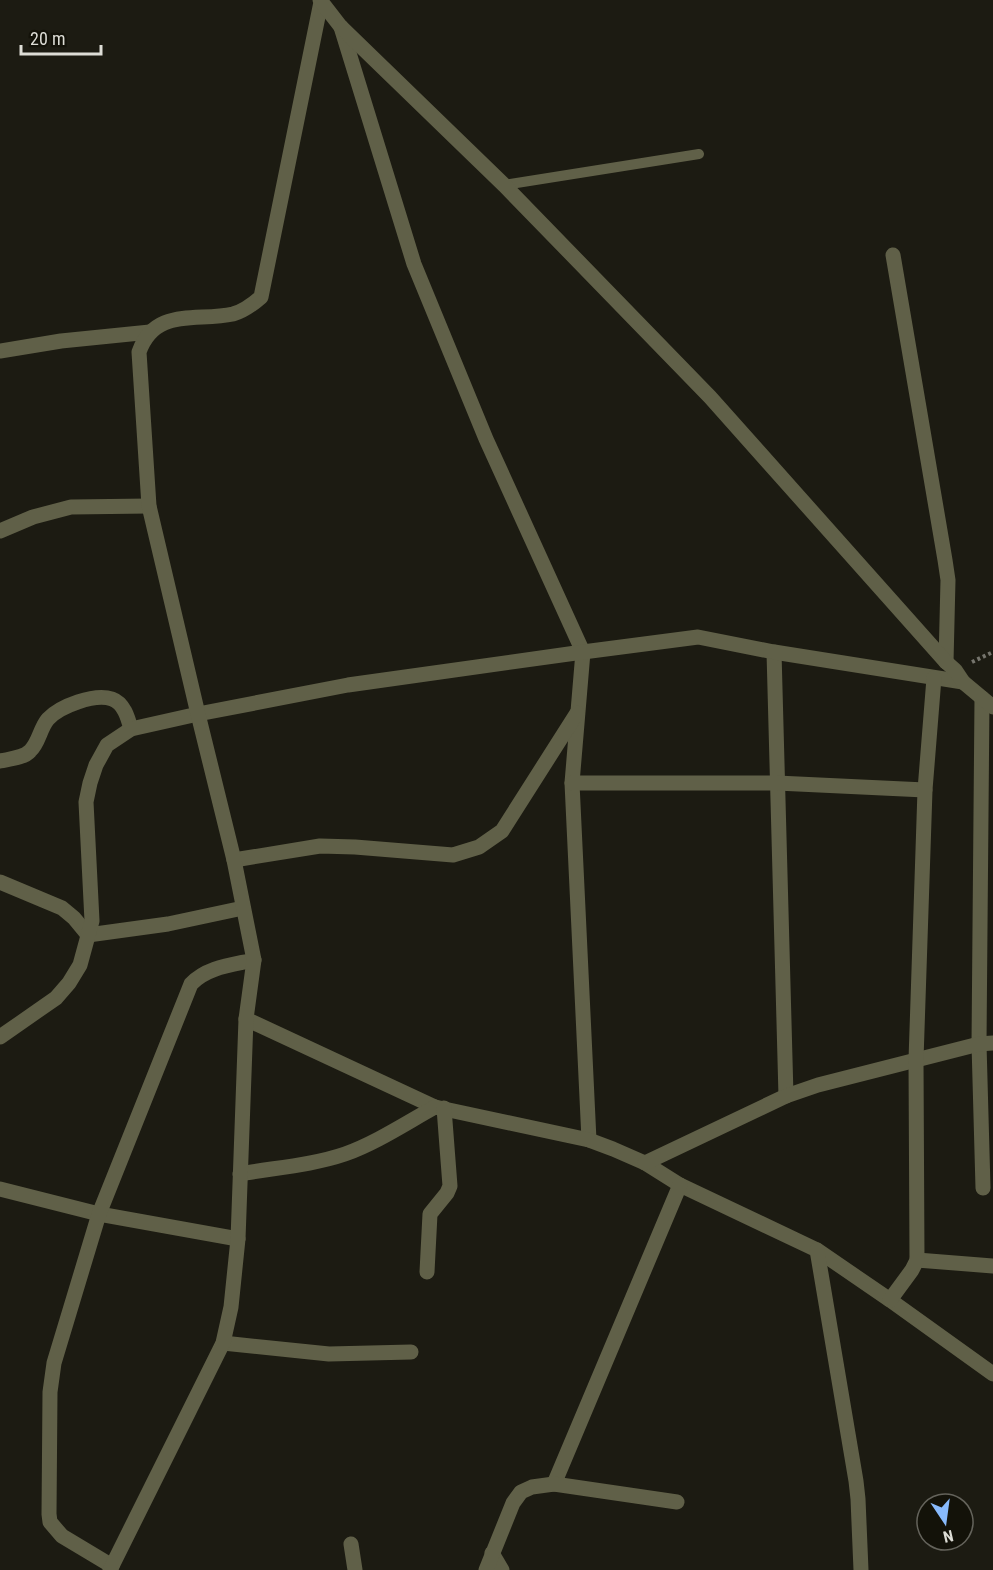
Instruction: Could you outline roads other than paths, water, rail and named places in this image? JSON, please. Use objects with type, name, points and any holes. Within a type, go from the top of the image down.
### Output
[{"type":"street","points":[[320,1],[341,27],[504,184],[710,397],[955,670],[963,682],[988,703],[983,1188]]},
{"type":"street","points":[[254,960],[209,971],[199,976],[191,984],[99,1214],[54,1363],[50,1392],[50,1522],[62,1536],[111,1568],[223,1343],[231,1307],[238,1239],[246,1019],[254,960],[234,860],[149,506],[139,352],[142,342],[150,332],[165,321],[233,314],[249,307],[261,297],[320,1]]},
{"type":"street","points":[[341,27],[414,264],[486,439],[583,652],[572,783],[589,1140]]},
{"type":"street","points":[[893,255],[948,580],[946,662]]},
{"type":"street","points":[[0,351],[61,341],[150,332]]},
{"type":"street","points":[[0,531],[33,517],[71,507],[149,506]]},
{"type":"street","points":[[0,1037],[56,998],[80,965],[92,921],[86,802],[90,783],[96,765],[107,745],[131,729],[348,685],[698,637],[774,652],[963,682]]},
{"type":"street","points":[[774,652],[786,1096]]},
{"type":"street","points":[[890,1300],[917,1260],[916,1060],[925,790],[934,678]]},
{"type":"street","points":[[0,761],[26,754],[32,750],[41,727],[65,706],[99,698],[114,699],[126,711],[131,729]]},
{"type":"street","points":[[234,860],[320,846],[453,855],[479,847],[502,831],[578,710]]},
{"type":"street","points":[[572,783],[777,783],[925,790]]},
{"type":"street","points":[[0,882],[62,908],[88,935]]},
{"type":"street","points":[[88,935],[168,924],[243,908]]},
{"type":"street","points":[[246,1019],[440,1108],[589,1140],[645,1163],[680,1185],[817,1250],[993,1374]]},
{"type":"street","points":[[645,1163],[786,1096],[818,1085],[986,1044]]},
{"type":"street","points":[[240,1174],[318,1161],[344,1154],[440,1108]]},
{"type":"street","points":[[427,1272],[430,1214],[450,1186],[440,1108]]},
{"type":"street","points":[[554,1484],[680,1185]]},
{"type":"street","points":[[0,1189],[99,1214],[238,1239]]},
{"type":"street","points":[[817,1250],[856,1481],[861,1570]]},
{"type":"street","points":[[917,1260],[993,1266]]},
{"type":"street","points":[[223,1343],[328,1354],[411,1352]]},
{"type":"street","points":[[486,1570],[513,1503],[521,1492],[532,1487],[554,1484],[677,1502]]},
{"type":"street","points":[[351,1544],[354,1570]]},
{"type":"street","points":[[492,1553],[502,1570]]},
{"type":"lane","points":[[504,184],[699,154]]}]
